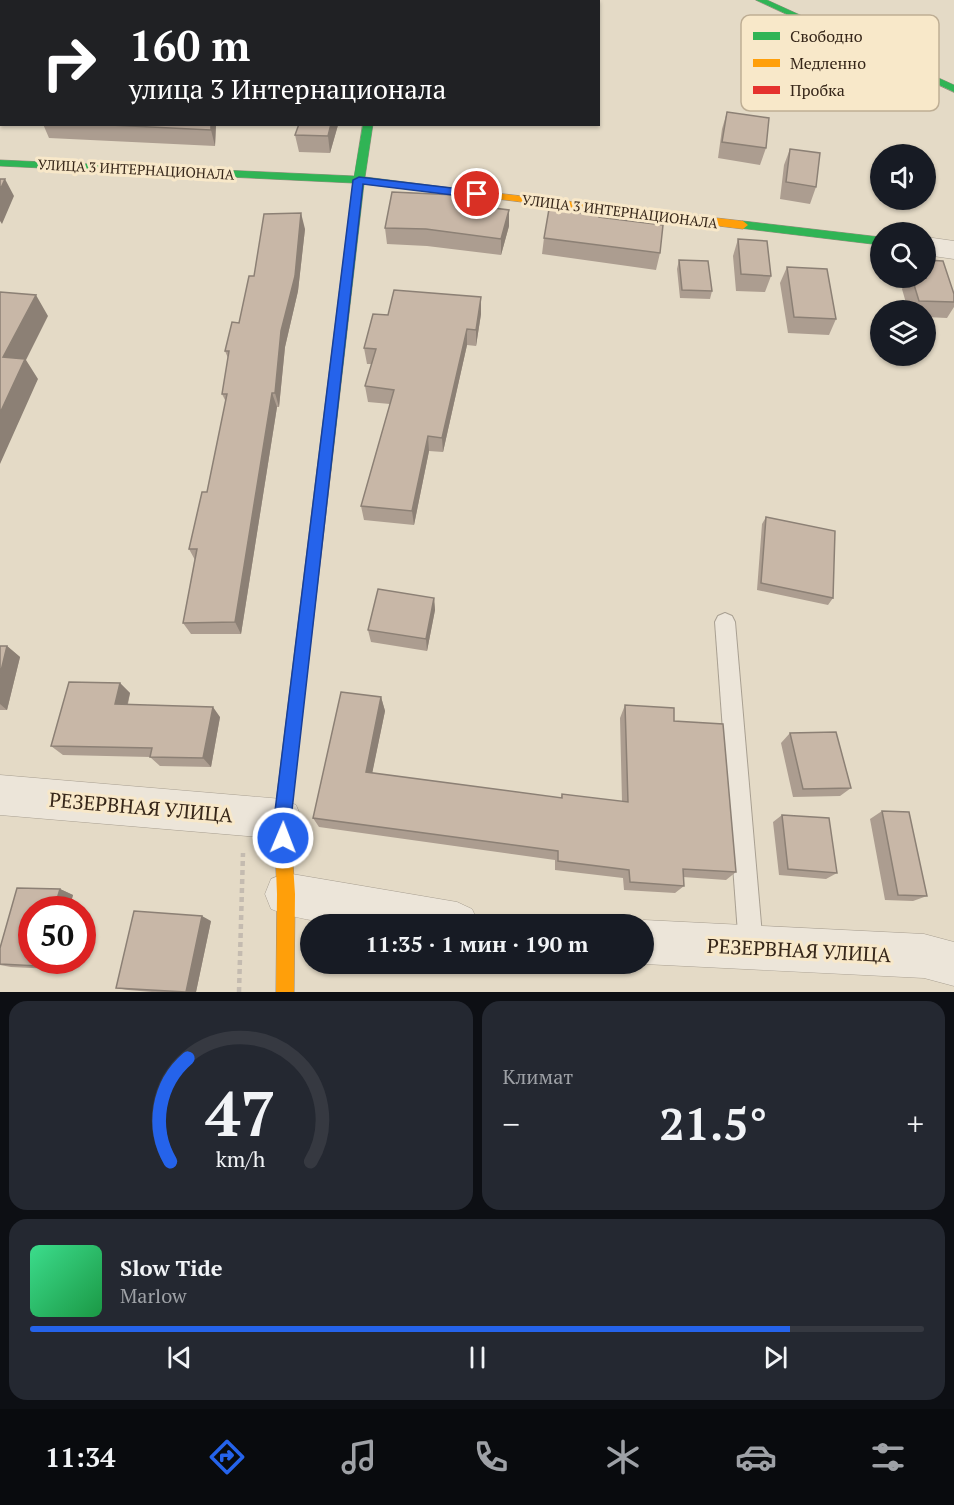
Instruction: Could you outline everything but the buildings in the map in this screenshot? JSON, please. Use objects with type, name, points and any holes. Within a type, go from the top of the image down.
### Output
[{"type":"main road","points":[[760,0],[793,15]]},
{"type":"main road","points":[[939,82],[954,89]]},
{"type":"main road","points":[[285,992],[286,894],[282,819],[359,180],[368,126]]},
{"type":"main road","name":"УЛИЦА 3 ИНТЕРНАЦИОНАЛА","points":[[0,163],[359,180],[870,240]]},
{"type":"street","points":[[936,247],[954,250]]},
{"type":"street","name":"РЕЗЕРВНАЯ УЛИЦА","points":[[0,795],[282,819]]},
{"type":"street","points":[[286,894],[400,914]]},
{"type":"street","name":"РЕЗЕРВНАЯ УЛИЦА","points":[[654,942],[924,956],[954,964]]},
{"type":"lane","points":[[725,622],[751,947]]},
{"type":"traffic: fast","points":[[760,0],[793,15]]},
{"type":"traffic: fast","points":[[939,82],[954,89]]},
{"type":"traffic: fast","points":[[324,470],[359,180],[368,126]]},
{"type":"traffic: fast","points":[[0,163],[359,180],[460,192]]},
{"type":"traffic: fast","points":[[743,225],[870,240]]},
{"type":"traffic: slow","points":[[460,192],[743,225]]},
{"type":"traffic: slow","points":[[285,992],[286,894],[282,819],[324,470]]},
{"type":"route","points":[[283,838],[282,819],[359,180],[477,194]]}]
